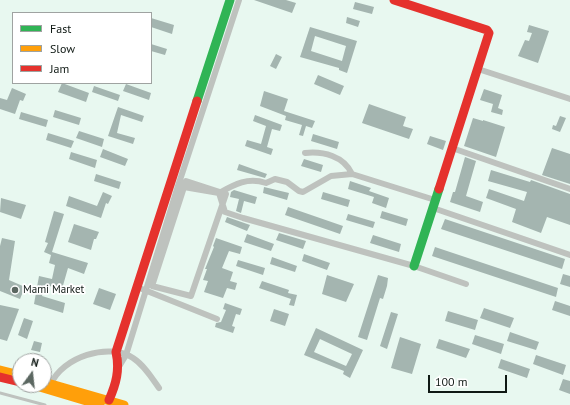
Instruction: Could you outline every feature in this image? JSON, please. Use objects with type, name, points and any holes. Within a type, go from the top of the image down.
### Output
[{"type":"main road","points":[[110,400],[118,382],[120,365],[116,352],[142,289],[175,185],[230,0]]},
{"type":"main road","points":[[394,0],[487,30],[489,36],[414,266]]},
{"type":"main road","points":[[0,370],[12,373]]},
{"type":"main road","points":[[0,376],[12,380]]},
{"type":"main road","points":[[52,386],[124,405]]},
{"type":"main road","points":[[52,386],[100,405]]},
{"type":"street","points":[[239,0],[175,185],[219,193],[242,181],[255,179],[266,183],[275,179],[287,182],[299,191],[303,192],[331,176],[352,174],[570,255]]},
{"type":"street","points":[[478,70],[570,99]]},
{"type":"street","points":[[452,148],[570,189]]},
{"type":"street","points":[[305,153],[318,152],[331,155],[349,167],[352,174]]},
{"type":"street","points":[[186,181],[226,194],[191,296],[152,286],[186,181]]},
{"type":"street","points":[[219,193],[225,212],[414,266],[466,284]]},
{"type":"street","points":[[120,365],[126,355],[142,289],[217,319]]},
{"type":"street","points":[[52,378],[71,362],[93,353],[116,352],[133,358],[143,367],[159,388]]},
{"type":"lane","points":[[0,393],[45,405]]},
{"type":"building","points":[[254,0],[286,0],[296,3],[292,13]]},
{"type":"building","points":[[355,2],[374,7],[372,14],[353,9]]},
{"type":"building","points":[[347,17],[360,21],[358,27],[346,23]]},
{"type":"building","points":[[152,18],[174,25],[172,34],[152,27]]},
{"type":"building","points":[[529,25],[549,31],[538,63],[518,56],[525,40],[529,41],[532,33],[527,32]]},
{"type":"building","points":[[310,27],[357,41],[347,73],[339,70],[339,68],[300,57]],"holes":[[[315,36],[346,46],[342,61],[311,51]]]},
{"type":"building","points":[[152,44],[167,49],[165,55],[152,51]]},
{"type":"building","points":[[276,54],[282,57],[276,69],[270,66]]},
{"type":"building","points":[[318,75],[344,86],[340,95],[314,84]]},
{"type":"building","points":[[62,84],[65,84],[89,93],[86,102],[58,92]]},
{"type":"building","points":[[126,84],[151,93],[149,100],[123,91]]},
{"type":"building","points":[[94,86],[120,95],[118,101],[92,92]]},
{"type":"building","points":[[12,88],[26,94],[23,101],[20,100],[15,114],[0,109],[0,98],[7,100]]},
{"type":"building","points":[[484,89],[502,95],[498,108],[503,110],[502,115],[491,112],[493,104],[480,100]]},
{"type":"building","points":[[264,91],[288,99],[284,111],[315,121],[312,128],[306,126],[303,136],[299,135],[302,125],[285,120],[286,116],[260,106]]},
{"type":"building","points":[[369,104],[406,117],[403,126],[413,129],[409,139],[362,123]]},
{"type":"building","points":[[118,107],[144,116],[142,122],[121,115],[117,133],[135,138],[133,144],[108,136]]},
{"type":"building","points":[[55,110],[81,118],[79,125],[53,117]]},
{"type":"building","points":[[21,112],[48,120],[46,127],[19,119]]},
{"type":"building","points":[[255,115],[282,125],[280,131],[272,129],[267,147],[273,149],[271,155],[245,146],[247,140],[261,144],[266,126],[253,121]]},
{"type":"building","points":[[560,116],[566,118],[560,132],[552,129],[553,125],[556,126]]},
{"type":"building","points":[[473,118],[505,127],[496,157],[464,146]]},
{"type":"building","points":[[79,131],[104,139],[102,147],[76,138]]},
{"type":"building","points":[[48,133],[74,141],[71,148],[46,140]]},
{"type":"building","points":[[313,134],[339,142],[337,149],[311,141]]},
{"type":"building","points":[[430,136],[446,141],[443,150],[427,144]]},
{"type":"building","points":[[552,148],[570,154],[570,184],[542,175]]},
{"type":"building","points":[[103,149],[128,159],[125,166],[100,157]]},
{"type":"building","points":[[71,152],[97,160],[95,168],[69,159]]},
{"type":"building","points":[[465,157],[476,161],[466,196],[483,202],[480,212],[450,202],[453,192],[455,192]]},
{"type":"building","points":[[304,159],[323,165],[321,172],[301,166]]},
{"type":"building","points":[[239,164],[267,174],[265,178],[237,170]]},
{"type":"building","points":[[491,170],[530,182],[531,180],[570,194],[570,225],[547,217],[541,233],[512,222],[516,209],[486,198],[489,189],[524,201],[527,192],[488,181]]},
{"type":"building","points":[[96,174],[121,182],[119,189],[94,181]]},
{"type":"building","points":[[350,181],[371,188],[369,191],[389,198],[386,208],[372,203],[374,197],[348,189]]},
{"type":"building","points":[[264,187],[289,193],[287,200],[263,193]]},
{"type":"building","points":[[234,190],[257,197],[255,204],[244,201],[241,213],[236,211],[239,199],[230,197],[231,192]]},
{"type":"building","points":[[103,192],[112,196],[108,204],[106,203],[101,218],[66,206],[69,196],[97,206]]},
{"type":"building","points":[[323,192],[350,200],[348,207],[321,199]]},
{"type":"building","points":[[1,198],[26,205],[21,219],[0,212]]},
{"type":"building","points":[[288,207],[343,226],[340,234],[285,215]]},
{"type":"building","points":[[54,211],[64,214],[52,252],[88,263],[84,274],[68,268],[62,289],[45,285],[42,296],[65,303],[63,313],[34,304],[39,276],[52,279],[55,265],[49,263],[51,255],[44,252],[48,243],[45,242]]},
{"type":"building","points":[[382,211],[408,219],[406,226],[380,218]]},
{"type":"building","points":[[348,214],[375,222],[373,228],[346,220]]},
{"type":"building","points":[[227,217],[250,225],[247,231],[225,222]]},
{"type":"building","points":[[445,219],[565,259],[562,269],[441,229]]},
{"type":"building","points":[[74,224],[99,232],[96,239],[94,239],[91,250],[68,242]]},
{"type":"building","points":[[279,233],[306,241],[303,249],[276,240]]},
{"type":"building","points":[[247,234],[274,244],[271,251],[244,242]]},
{"type":"building","points":[[373,235],[401,244],[399,252],[370,243]]},
{"type":"building","points":[[2,238],[15,241],[9,280],[25,287],[20,299],[0,291],[0,246]]},
{"type":"building","points":[[216,238],[242,247],[240,254],[229,251],[222,268],[233,272],[230,281],[237,283],[235,290],[227,288],[223,298],[204,292],[208,281],[203,280],[207,269],[205,269]]},
{"type":"building","points":[[435,247],[558,288],[556,297],[432,256]]},
{"type":"building","points":[[304,254],[330,263],[327,270],[302,261]]},
{"type":"building","points":[[272,257],[297,266],[295,272],[270,264]]},
{"type":"building","points":[[238,260],[265,268],[263,275],[236,266]]},
{"type":"building","points":[[563,274],[570,276],[570,287],[560,284]]},
{"type":"building","points":[[327,275],[354,284],[346,302],[322,294]]},
{"type":"building","points":[[378,275],[388,278],[387,286],[383,299],[380,298],[367,340],[358,337]]},
{"type":"building","points":[[262,281],[289,290],[288,293],[297,295],[294,306],[289,305],[291,299],[259,288]]},
{"type":"building","points":[[99,288],[116,294],[110,310],[93,304]]},
{"type":"building","points":[[555,301],[570,306],[570,316],[552,310]]},
{"type":"building","points":[[225,303],[242,309],[240,315],[236,314],[232,326],[235,327],[233,333],[215,327],[216,323],[221,322],[226,310],[223,309]]},
{"type":"building","points":[[0,305],[19,309],[7,341],[0,339]]},
{"type":"building","points":[[484,308],[514,318],[510,328],[480,318]]},
{"type":"building","points":[[274,309],[289,314],[285,326],[270,321]]},
{"type":"building","points":[[448,311],[478,320],[475,330],[445,321]]},
{"type":"building","points":[[391,312],[398,314],[387,349],[380,346]]},
{"type":"building","points":[[24,318],[33,321],[27,339],[18,335]]},
{"type":"building","points":[[316,328],[363,350],[350,378],[343,374],[344,371],[304,355]],"holes":[[[320,339],[352,354],[346,366],[314,352]]]},
{"type":"building","points":[[510,332],[539,342],[536,350],[507,341]]},
{"type":"building","points":[[475,335],[504,344],[501,354],[472,344]]},
{"type":"building","points":[[400,337],[421,344],[412,374],[391,368]]},
{"type":"building","points":[[439,339],[470,349],[466,358],[436,348]]},
{"type":"building","points":[[34,341],[42,343],[40,352],[31,350]]},
{"type":"building","points":[[536,355],[566,365],[563,375],[533,364]]},
{"type":"building","points":[[501,359],[530,369],[527,378],[498,368]]},
{"type":"building","points":[[563,379],[570,381],[570,394],[559,390]]},
{"type":"traffic: fast","points":[[197,101],[230,0]]},
{"type":"traffic: fast","points":[[414,266],[439,189]]},
{"type":"traffic: slow","points":[[0,370],[12,373]]},
{"type":"traffic: slow","points":[[52,384],[124,405]]},
{"type":"traffic: slow","points":[[52,391],[100,405]]},
{"type":"traffic: jam","points":[[394,0],[487,30],[489,33],[439,189]]},
{"type":"traffic: jam","points":[[109,400],[117,377],[118,365],[116,352],[197,101]]},
{"type":"traffic: jam","points":[[0,377],[12,380]]},
{"type":"place","name":"Mami Market","points":[[15,290]]}]
